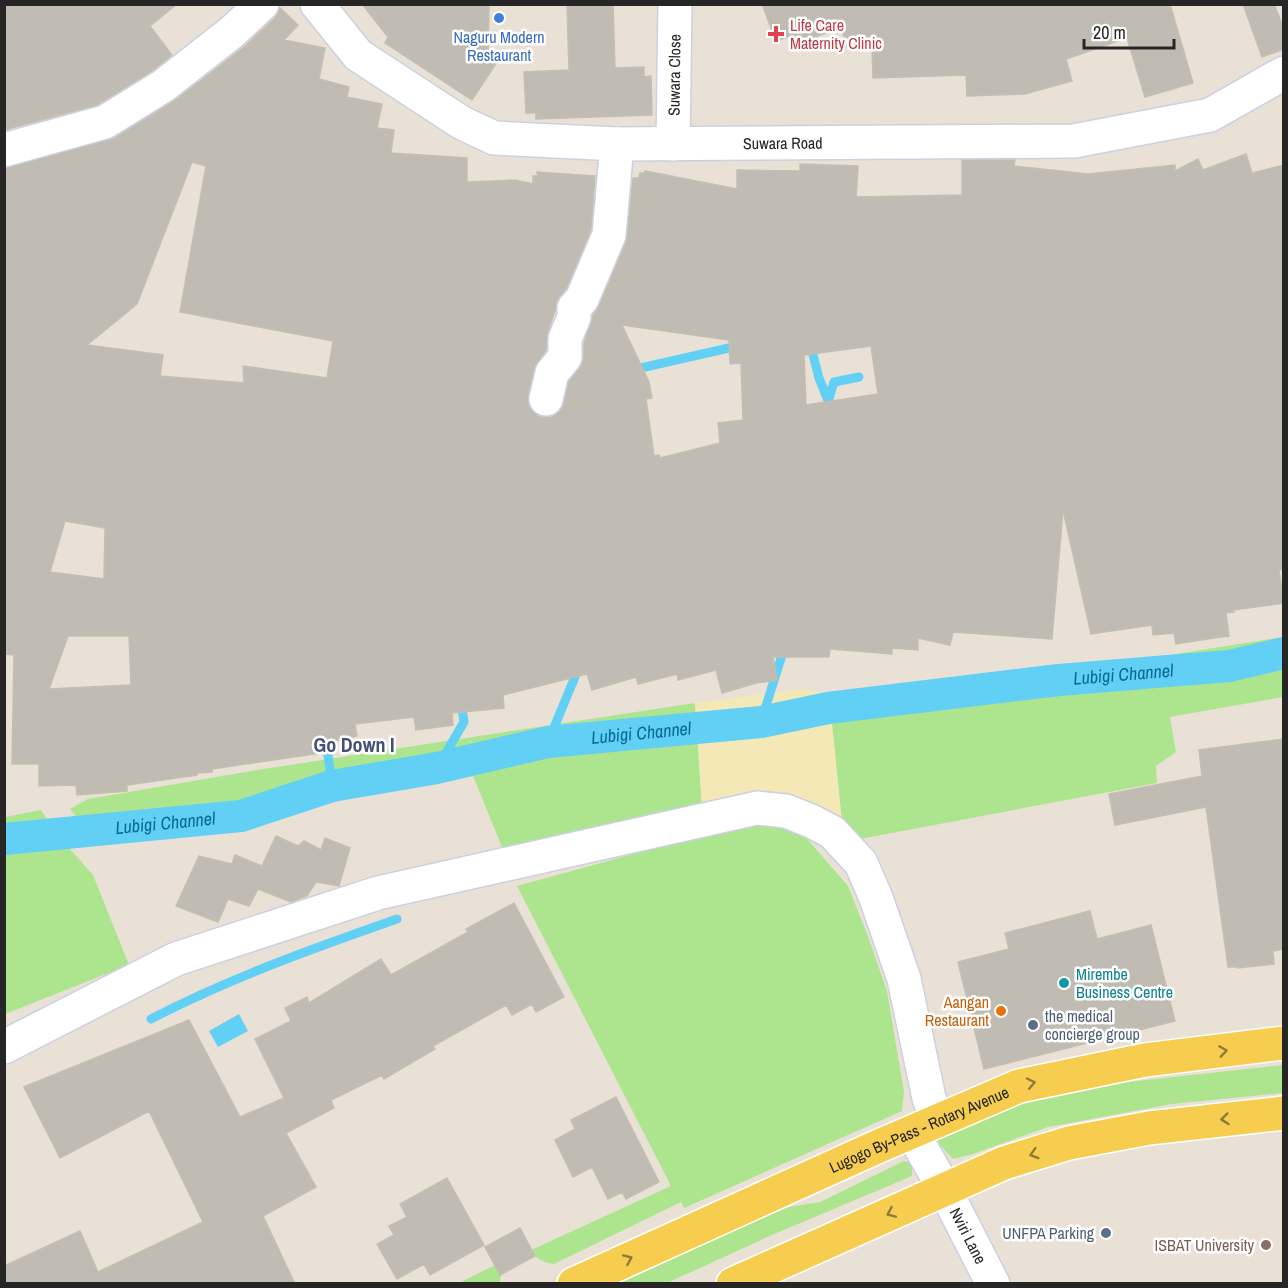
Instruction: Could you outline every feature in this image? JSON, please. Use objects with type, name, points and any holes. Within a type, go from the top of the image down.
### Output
[{"type":"main road","name":"Lugogo By-Pass - Rotary Avenue","points":[[574,1284],[1019,1086],[1145,1060],[1284,1043]]},
{"type":"main road","points":[[733,1284],[1005,1163],[1069,1143],[1149,1128],[1284,1113]]},
{"type":"street","points":[[4,150],[105,122],[163,86],[262,4]]},
{"type":"street","name":"Suwara Road","points":[[317,4],[358,55],[462,123],[494,138],[617,144],[1074,141],[1210,115],[1284,73]]},
{"type":"street","name":"Suwara Close","points":[[673,144],[675,4]]},
{"type":"street","points":[[546,399],[552,373],[565,357],[565,339],[574,317],[574,308],[582,299],[609,235],[617,144]]},
{"type":"street","name":"Nviri Lane","points":[[4,1047],[176,959],[378,893],[757,808],[786,811],[832,832],[861,863],[876,898],[904,979],[929,1098],[925,1126],[945,1190],[993,1284]]},
{"type":"green space","points":[[1283,637],[1283,697],[1170,717],[1176,752],[1156,766],[1157,783],[844,842],[829,695],[964,679],[1057,673]]},
{"type":"green space","points":[[695,703],[702,807],[504,852],[473,776],[159,832],[86,829],[70,809],[88,799],[257,770]]},
{"type":"green space","points":[[41,810],[61,839],[93,875],[129,965],[5,1014],[5,817]]},
{"type":"green space","points":[[763,823],[802,833],[848,886],[887,991],[904,1092],[902,1111],[684,1208],[681,1202],[554,1264],[541,1260],[531,1250],[671,1186],[517,886],[710,833]]},
{"type":"green space","points":[[1283,1065],[1283,1093],[1172,1104],[1048,1127],[953,1159],[939,1144],[937,1137],[948,1129],[1032,1101],[1117,1083]]},
{"type":"green space","points":[[904,1161],[909,1162],[912,1166],[912,1176],[772,1235],[667,1283],[612,1284],[765,1211],[820,1202]]},
{"type":"green space","points":[[495,1265],[501,1275],[500,1283],[457,1284]]},
{"type":"sand","points":[[802,689],[829,695],[844,842],[702,807],[695,703]]},
{"type":"water","points":[[239,1014],[248,1031],[218,1047],[209,1031]]},
{"type":"building","points":[[4,4],[177,4],[150,26],[172,55],[152,71],[97,105],[4,130]]},
{"type":"building","points":[[362,4],[489,4],[488,56],[497,62],[472,100],[385,43],[388,37]]},
{"type":"building","points":[[567,4],[613,4],[615,68],[644,67],[644,77],[651,76],[652,115],[536,119],[536,113],[526,113],[524,72],[569,70]]},
{"type":"building","points":[[762,4],[1170,4],[1193,83],[1145,97],[1127,38],[1066,59],[1072,81],[1025,94],[967,96],[966,75],[873,78],[872,44],[845,47],[842,27],[796,44],[793,35],[776,41]]},
{"type":"building","points":[[1243,4],[1274,4],[1284,29],[1284,49],[1262,57]]},
{"type":"building","points":[[280,8],[298,25],[284,40],[325,48],[319,79],[349,87],[347,97],[382,104],[377,128],[394,130],[391,153],[467,158],[467,182],[515,180],[533,184],[533,176],[538,176],[537,172],[595,176],[591,230],[566,289],[560,296],[548,332],[546,350],[534,368],[528,395],[528,404],[533,412],[542,417],[552,417],[560,411],[569,381],[580,368],[584,357],[584,343],[593,315],[626,242],[633,178],[639,178],[640,173],[645,173],[645,171],[737,189],[737,170],[800,171],[800,164],[858,166],[856,197],[962,195],[962,160],[1015,160],[1014,166],[1088,174],[1175,165],[1175,171],[1198,159],[1203,170],[1246,154],[1252,173],[1284,165],[1284,569],[1279,570],[1284,603],[1226,613],[1229,636],[1176,644],[1174,633],[1153,635],[1152,625],[1091,634],[1063,510],[1052,639],[953,632],[950,645],[918,638],[918,650],[892,648],[892,654],[830,649],[829,657],[773,657],[777,680],[756,683],[722,693],[716,670],[678,680],[677,674],[638,684],[636,677],[592,690],[587,674],[503,695],[504,708],[452,713],[453,725],[416,730],[414,717],[355,724],[357,736],[320,745],[321,753],[212,769],[212,772],[197,773],[197,775],[127,785],[127,791],[77,795],[76,785],[39,786],[39,764],[12,764],[14,655],[4,654],[4,168],[115,138],[174,101],[244,47],[275,18]],"holes":[[[192,162],[206,166],[180,312],[333,341],[327,378],[243,366],[244,383],[160,376],[163,355],[87,345],[137,304]],[[622,325],[729,340],[730,364],[741,363],[743,420],[718,423],[720,443],[660,458],[659,455],[654,456],[646,399],[652,398],[649,382]],[[871,346],[878,394],[806,405],[804,355]],[[65,521],[105,528],[104,579],[50,572]],[[68,636],[129,636],[131,685],[49,689]]]},
{"type":"building","points":[[1284,739],[1284,949],[1273,951],[1274,964],[1228,967],[1206,807],[1115,825],[1109,794],[1202,776],[1199,750]]},
{"type":"building","points":[[276,836],[298,846],[304,841],[321,850],[325,838],[350,848],[339,886],[316,882],[307,896],[291,902],[258,889],[249,906],[228,899],[218,922],[176,906],[199,856],[232,864],[235,855],[262,866]]},
{"type":"building","points":[[514,903],[564,997],[536,1012],[532,1004],[512,1015],[506,1005],[433,1046],[435,1049],[384,1079],[382,1075],[331,1100],[334,1108],[286,1133],[316,1187],[263,1216],[295,1284],[4,1284],[4,1266],[80,1231],[98,1272],[203,1222],[149,1111],[60,1158],[24,1087],[189,1020],[240,1117],[284,1098],[255,1039],[291,1021],[285,1008],[307,997],[309,1003],[381,959],[391,975],[468,932],[466,929]]},
{"type":"building","name":"Mirembe Business Centre","points":[[1090,911],[1097,939],[1151,925],[1175,1021],[984,1069],[958,962],[1009,949],[1005,933]]},
{"type":"building","points":[[616,1097],[659,1182],[626,1199],[622,1192],[608,1199],[592,1167],[573,1177],[555,1140],[575,1129],[571,1120]]},
{"type":"building","points":[[447,1178],[484,1245],[430,1275],[424,1264],[397,1279],[377,1244],[394,1235],[389,1226],[407,1217],[400,1204]]},
{"type":"building","points":[[520,1228],[535,1256],[500,1275],[485,1247]]},
{"type":"waterway","points":[[810,343],[819,378],[832,410]]},
{"type":"waterway","points":[[632,370],[742,345]]},
{"type":"waterway","points":[[828,402],[834,382],[859,377]]},
{"type":"waterway","points":[[761,722],[783,652]]},
{"type":"waterway","name":"Lubigi Channel","points":[[4,839],[241,816],[332,786],[437,768],[548,742],[761,722],[828,708],[1059,680],[1229,666],[1284,653]]},
{"type":"waterway","points":[[548,742],[577,672]]},
{"type":"waterway","points":[[437,768],[464,722],[461,702]]},
{"type":"waterway","points":[[325,732],[332,786]]},
{"type":"waterway","points":[[151,1019],[242,977],[397,919]]},
{"type":"place","name":"Naguru Modern Restaurant","points":[[499,18]]},
{"type":"place","name":"Life Care Maternity Clinic","points":[[776,34]]},
{"type":"place","name":"Mirembe Business Centre","points":[[1064,983]]},
{"type":"place","name":"Aangan Restaurant","points":[[1001,1011]]},
{"type":"place","name":"the medical concierge group","points":[[1033,1025]]},
{"type":"place","name":"UNFPA Parking","points":[[1106,1233]]},
{"type":"place","name":"ISBAT University","points":[[1266,1245]]},
{"type":"district","name":"Go Down I","points":[[354,745]]}]
